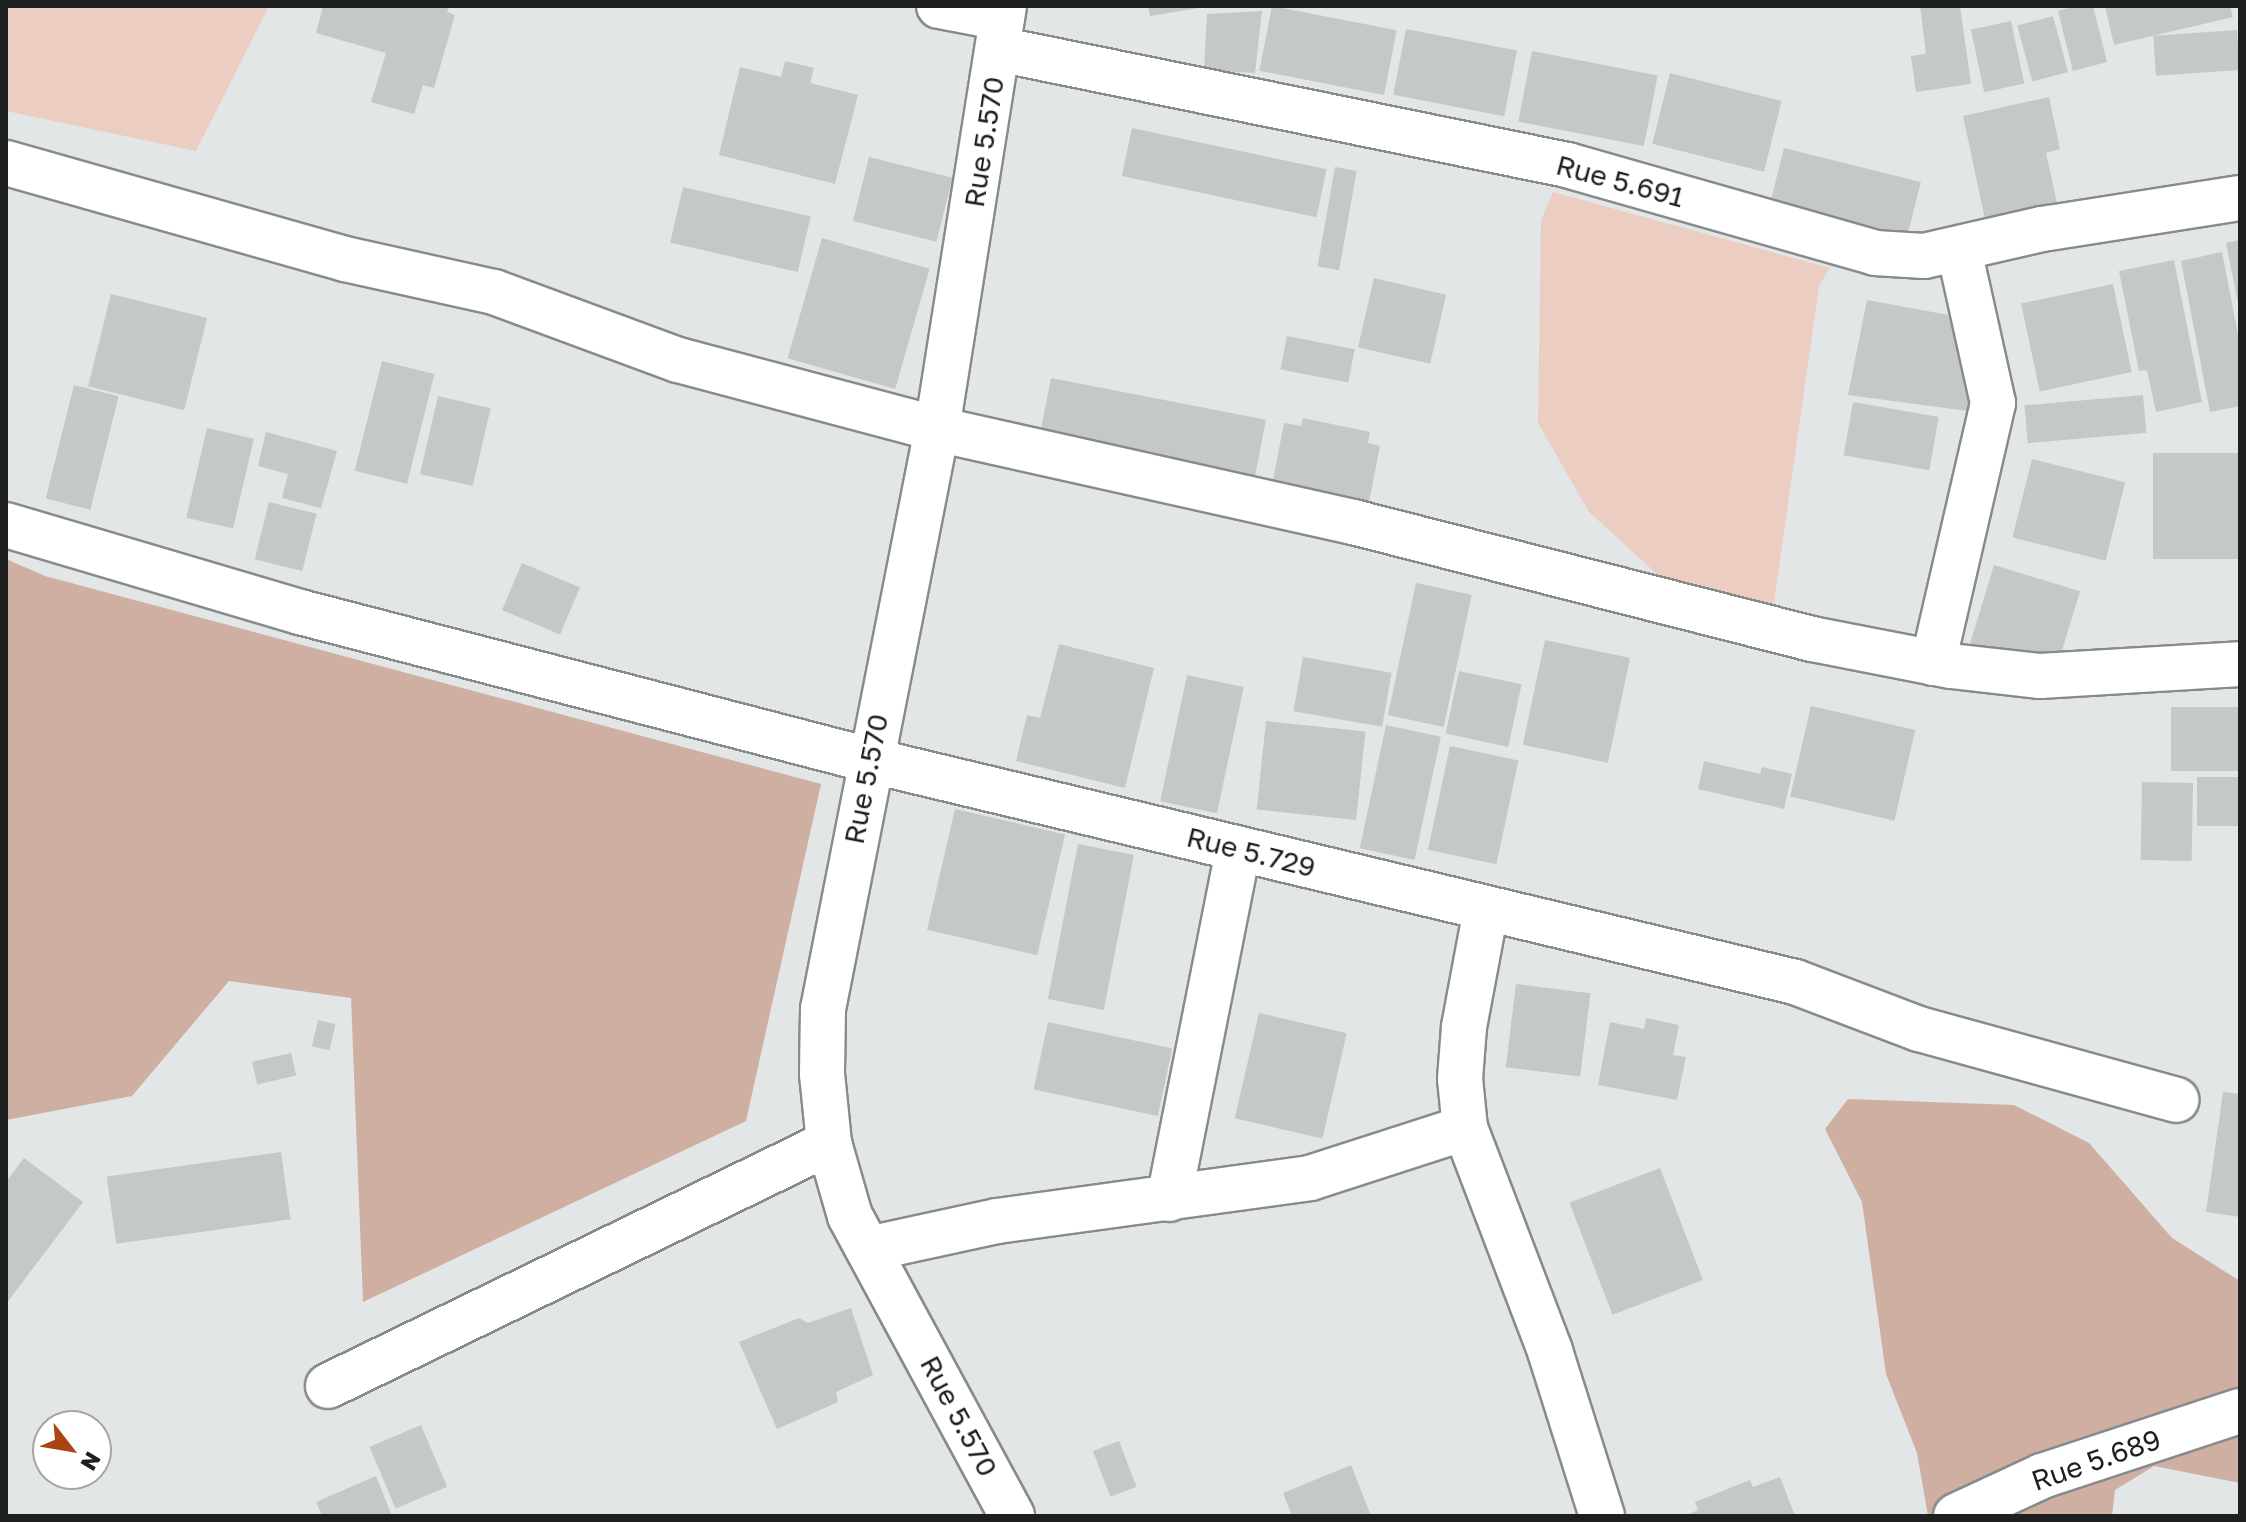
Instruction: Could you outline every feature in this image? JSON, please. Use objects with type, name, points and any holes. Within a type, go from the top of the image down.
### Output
[{"type":"street","name":"Rue 5.691","points":[[939,6],[1001,25],[1567,165],[1875,253],[1924,256],[2042,229],[2240,198]]},
{"type":"street","name":"Rue 5.570","points":[[1001,25],[937,429],[869,760],[823,1009],[822,1074],[829,1143],[850,1216],[1012,1516]]},
{"type":"street","points":[[6,163],[345,259],[494,292],[678,360],[937,429],[1353,522],[1628,596],[1933,663],[2040,676],[2240,664]]},
{"type":"street","points":[[1933,663],[1993,403],[1959,250]]},
{"type":"street","name":"Rue 5.729","points":[[6,525],[300,612],[869,760],[1795,982],[1919,1029],[2176,1100]]},
{"type":"street","points":[[1169,1199],[1238,849]]},
{"type":"street","points":[[1486,910],[1464,1027],[1460,1079],[1465,1128],[1550,1351],[1602,1516]]},
{"type":"street","points":[[868,1249],[997,1221],[1310,1178],[1465,1128]]},
{"type":"street","points":[[328,1386],[829,1143]]},
{"type":"street","name":"Rue 5.689","points":[[1956,1516],[2042,1476],[2240,1411]]},
{"type":"shaded area","points":[[6,6],[269,6],[196,151],[6,111]]},
{"type":"shaded area","points":[[1553,192],[1830,268],[1819,286],[1773,610],[1670,586],[1589,512],[1538,423],[1541,220]]},
{"type":"shaded area","points":[[6,559],[45,576],[821,784],[746,1121],[363,1302],[351,998],[229,981],[132,1096],[6,1120]]},
{"type":"shaded area","points":[[1848,1099],[2014,1105],[2089,1143],[2172,1238],[2240,1281],[2240,1483],[2154,1466],[2115,1490],[2112,1516],[1928,1516],[1917,1453],[1886,1374],[1862,1202],[1825,1129]]},
{"type":"building","points":[[323,6],[449,6],[447,12],[455,15],[434,88],[423,85],[414,114],[371,102],[386,53],[316,33]]},
{"type":"building","points":[[1148,6],[1199,6],[1199,8],[1150,16]]},
{"type":"building","points":[[1272,6],[1397,30],[1384,95],[1259,71]]},
{"type":"building","points":[[1920,6],[1960,6],[1971,84],[1916,92],[1911,56],[1926,54]]},
{"type":"building","points":[[2076,6],[2093,6],[2107,62],[2073,71],[2058,11]]},
{"type":"building","points":[[2105,6],[2230,6],[2233,17],[2114,45]]},
{"type":"building","points":[[1262,11],[1255,73],[1204,70],[1207,14]]},
{"type":"building","points":[[2053,16],[2068,72],[2032,82],[2017,26]]},
{"type":"building","points":[[2011,21],[2024,84],[1984,92],[1971,30]]},
{"type":"building","points":[[1406,29],[1517,51],[1504,116],[1393,95]]},
{"type":"building","points":[[2237,30],[2240,70],[2156,76],[2153,36]]},
{"type":"building","points":[[1532,51],[1658,75],[1644,146],[1518,122]]},
{"type":"building","points":[[785,61],[814,68],[810,83],[858,95],[835,184],[719,155],[740,67],[781,77]]},
{"type":"building","points":[[1670,73],[1782,101],[1764,172],[1652,144]]},
{"type":"building","points":[[2049,97],[2060,149],[2046,153],[2058,208],[1986,224],[1963,116]]},
{"type":"building","points":[[1132,128],[1327,169],[1316,217],[1122,176]]},
{"type":"building","points":[[1784,148],[1921,182],[1906,241],[1769,207]]},
{"type":"building","points":[[869,157],[952,178],[936,242],[853,221]]},
{"type":"building","points":[[1335,167],[1357,171],[1339,270],[1317,266]]},
{"type":"building","points":[[683,187],[811,216],[798,272],[670,243]]},
{"type":"building","points":[[822,238],[930,269],[895,389],[788,358]]},
{"type":"building","points":[[2240,240],[2240,308],[2239,308],[2226,243]]},
{"type":"building","points":[[2222,252],[2240,345],[2240,406],[2210,412],[2181,261]]},
{"type":"building","points":[[2174,260],[2202,402],[2156,412],[2147,370],[2139,371],[2119,271]]},
{"type":"building","points":[[1374,278],[1446,295],[1430,364],[1358,347]]},
{"type":"building","points":[[2113,284],[2132,372],[2040,392],[2021,304]]},
{"type":"building","points":[[111,294],[207,318],[184,410],[88,386]]},
{"type":"building","points":[[1867,300],[1954,316],[1975,412],[1848,395]]},
{"type":"building","points":[[1287,336],[1355,349],[1348,383],[1281,369]]},
{"type":"building","points":[[382,361],[434,374],[407,484],[355,471]]},
{"type":"building","points":[[1051,378],[1266,420],[1254,484],[1039,442]]},
{"type":"building","points":[[74,385],[119,396],[90,510],[46,499]]},
{"type":"building","points":[[2143,395],[2146,433],[2028,443],[2024,405]]},
{"type":"building","points":[[438,396],[491,408],[473,486],[420,474]]},
{"type":"building","points":[[1853,402],[1939,417],[1929,470],[1844,455]]},
{"type":"building","points":[[1303,418],[1370,432],[1368,443],[1380,446],[1369,502],[1357,499],[1355,509],[1271,490],[1284,423],[1301,426]]},
{"type":"building","points":[[207,428],[254,439],[233,528],[186,518]]},
{"type":"building","points":[[266,432],[337,451],[321,508],[282,498],[288,474],[258,466]]},
{"type":"building","points":[[2153,453],[2240,453],[2240,559],[2153,559]]},
{"type":"building","points":[[2032,459],[2125,482],[2106,561],[2012,538]]},
{"type":"building","points":[[269,502],[317,514],[302,571],[255,559]]},
{"type":"building","points":[[522,563],[580,588],[560,635],[502,610]]},
{"type":"building","points":[[1994,565],[2080,591],[2055,673],[1969,646]]},
{"type":"building","points":[[1416,583],[1472,595],[1444,727],[1388,715]]},
{"type":"building","points":[[1545,640],[1630,658],[1608,763],[1523,745]]},
{"type":"building","points":[[1059,644],[1154,668],[1125,788],[1016,761],[1027,715],[1040,718]]},
{"type":"building","points":[[1303,657],[1392,673],[1382,727],[1293,711]]},
{"type":"building","points":[[1459,671],[1522,684],[1508,747],[1446,734]]},
{"type":"building","points":[[1187,675],[1244,687],[1217,813],[1160,801]]},
{"type":"building","points":[[1811,706],[1915,730],[1894,821],[1790,797]]},
{"type":"building","points":[[2171,707],[2240,707],[2240,771],[2171,771]]},
{"type":"building","points":[[1266,721],[1365,731],[1356,820],[1257,810]]},
{"type":"building","points":[[1386,725],[1441,737],[1415,860],[1360,848]]},
{"type":"building","points":[[1450,746],[1518,761],[1496,864],[1428,850]]},
{"type":"building","points":[[1704,761],[1760,774],[1762,767],[1792,774],[1784,809],[1698,789]]},
{"type":"building","points":[[2197,777],[2240,777],[2240,826],[2197,826]]},
{"type":"building","points":[[2142,782],[2193,783],[2192,861],[2141,860]]},
{"type":"building","points":[[955,809],[1065,834],[1037,955],[927,930]]},
{"type":"building","points":[[1078,844],[1134,855],[1104,1010],[1048,999]]},
{"type":"building","points":[[1516,984],[1590,993],[1580,1077],[1506,1067]]},
{"type":"building","points":[[1259,1013],[1347,1033],[1322,1138],[1235,1118]]},
{"type":"building","points":[[1646,1018],[1679,1025],[1673,1055],[1686,1057],[1677,1100],[1598,1085],[1610,1022],[1644,1029]]},
{"type":"building","points":[[318,1020],[336,1024],[329,1050],[312,1046]]},
{"type":"building","points":[[1048,1022],[1172,1048],[1158,1116],[1034,1089]]},
{"type":"building","points":[[291,1053],[296,1075],[257,1084],[252,1062]]},
{"type":"building","points":[[2223,1092],[2240,1094],[2240,1217],[2206,1212]]},
{"type":"building","points":[[281,1152],[290,1219],[116,1244],[107,1176]]},
{"type":"building","points":[[24,1158],[83,1202],[6,1304],[6,1182]]},
{"type":"building","points":[[1660,1168],[1703,1280],[1612,1315],[1569,1203]]},
{"type":"building","points":[[851,1308],[873,1375],[836,1392],[838,1402],[777,1429],[739,1342],[799,1318],[808,1323]]},
{"type":"building","points":[[421,1425],[447,1487],[396,1509],[369,1447]]},
{"type":"building","points":[[1119,1441],[1137,1487],[1110,1497],[1093,1451]]},
{"type":"building","points":[[1351,1465],[1371,1516],[1292,1516],[1283,1493]]},
{"type":"building","points":[[376,1476],[392,1516],[322,1516],[316,1502]]},
{"type":"building","points":[[1780,1477],[1795,1516],[1685,1516],[1698,1510],[1695,1502],[1750,1480],[1753,1487]]}]
